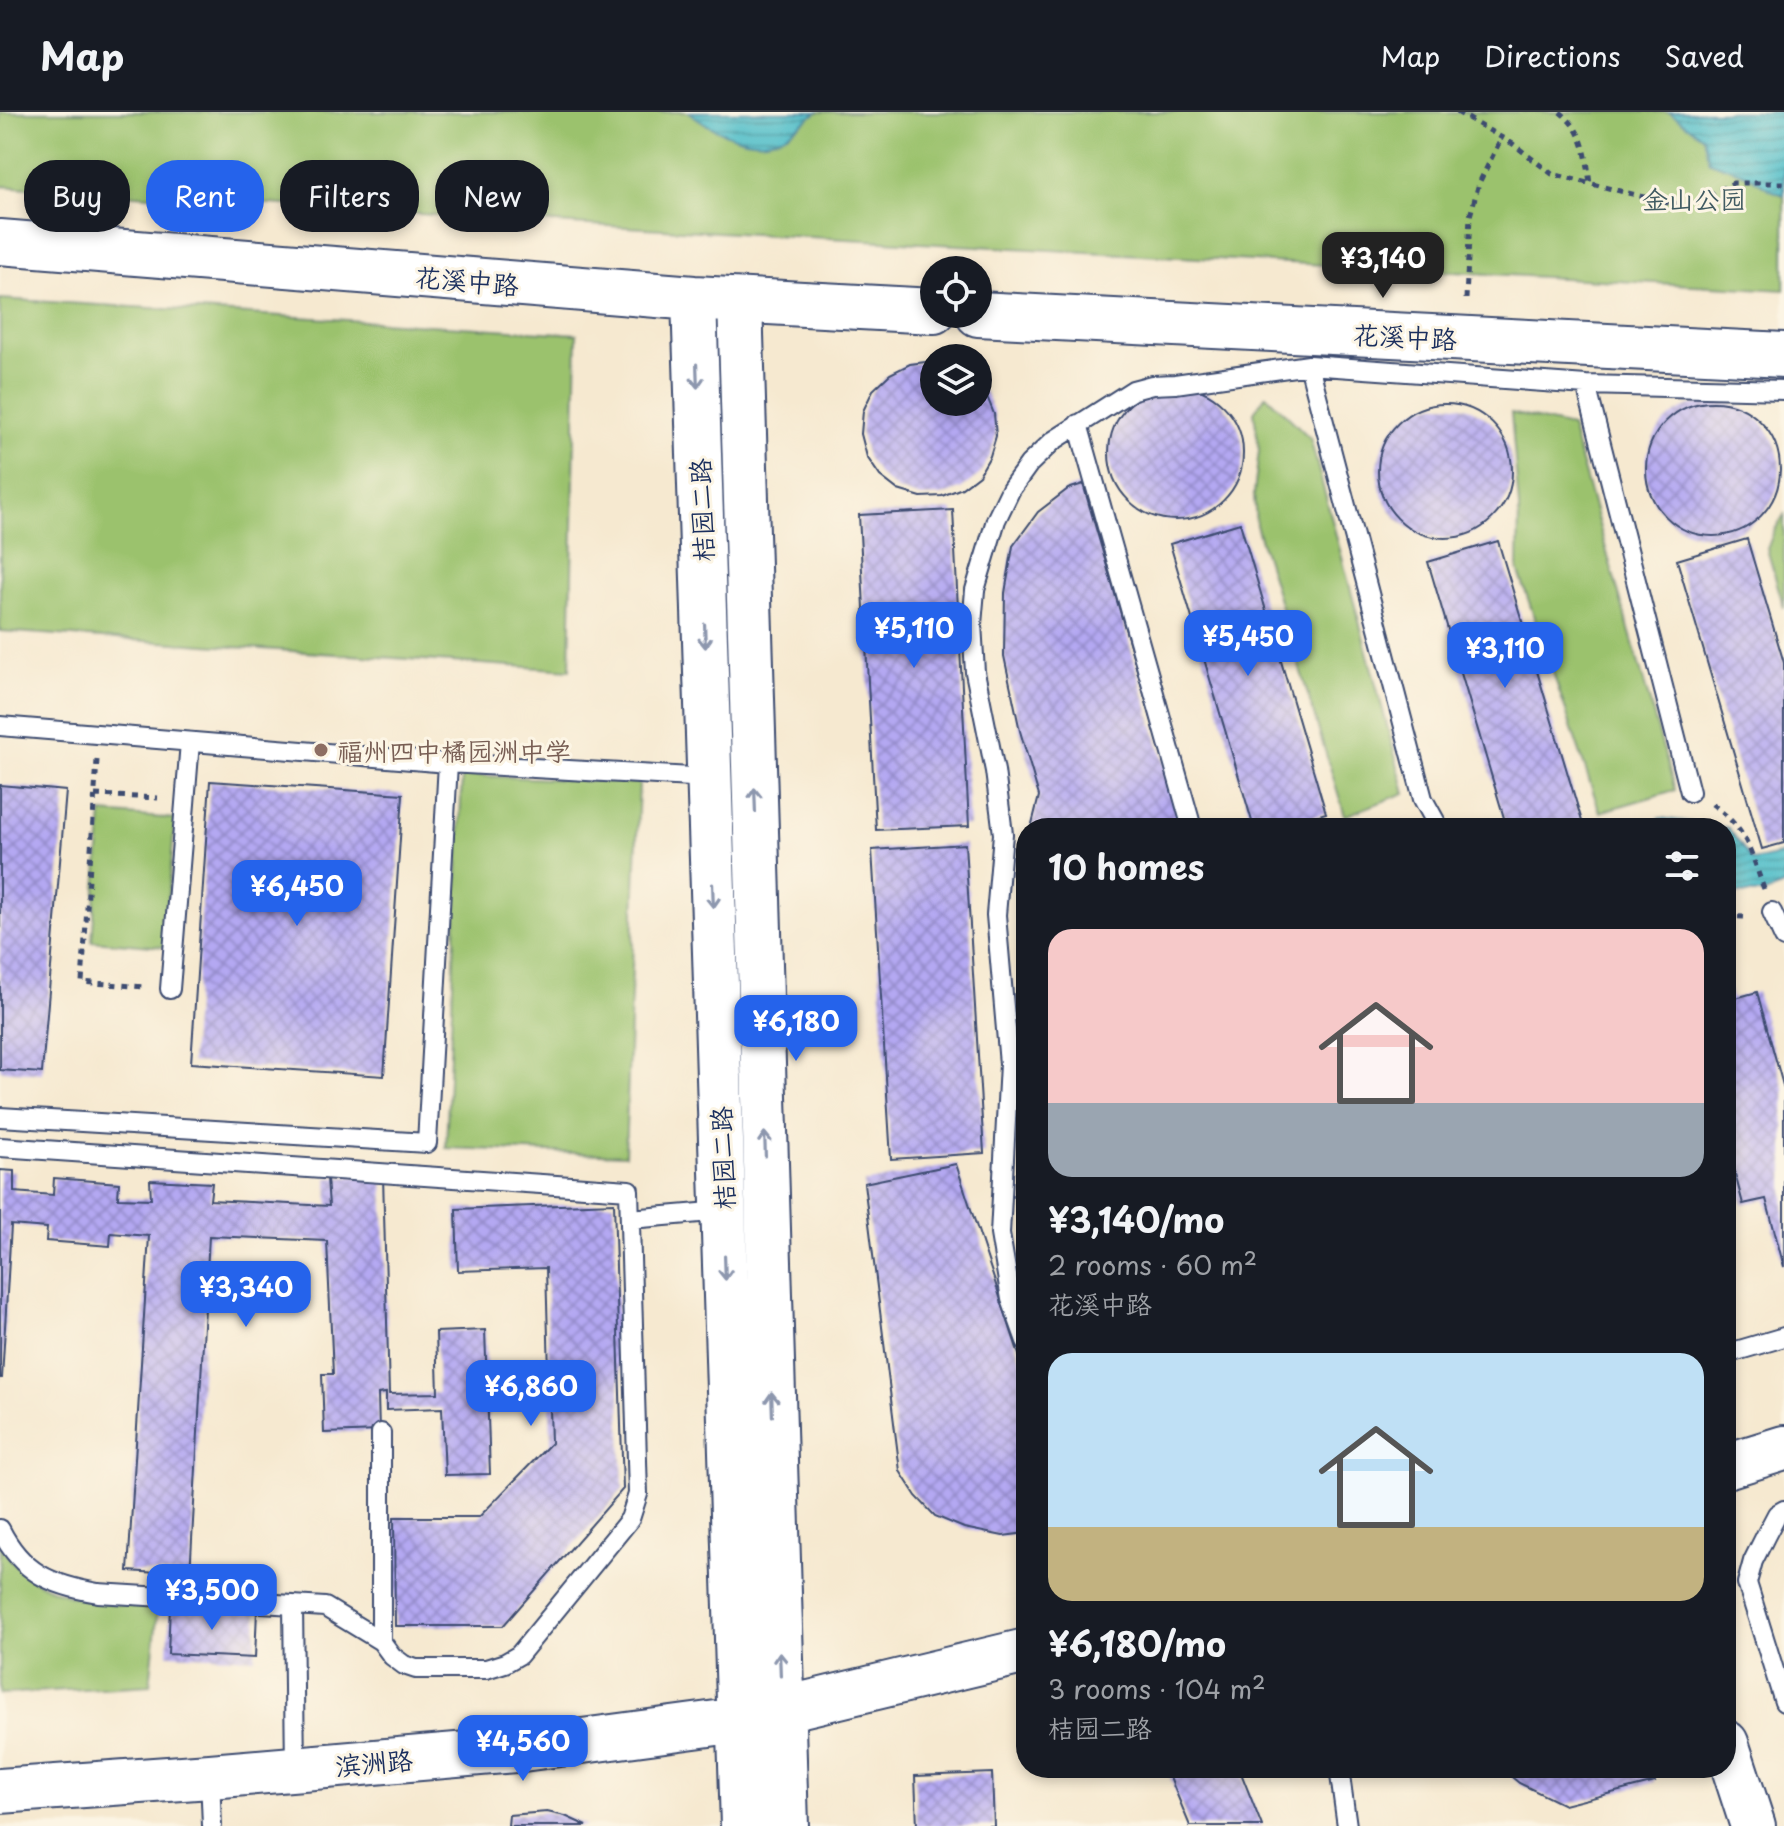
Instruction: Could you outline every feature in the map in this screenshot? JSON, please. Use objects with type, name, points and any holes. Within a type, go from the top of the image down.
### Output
[{"type":"street","name":"花溪中路","points":[[0,242],[694,298],[920,310]]},
{"type":"street","name":"桔园二路","points":[[694,298],[743,1826]]},
{"type":"street","name":"桔园二路","points":[[740,301],[786,1826]]},
{"type":"street","name":"花溪中路","points":[[992,315],[1784,355]]},
{"type":"street","points":[[1736,1463],[1784,1448]]},
{"type":"street","name":"滨洲路","points":[[0,1791],[515,1750],[739,1720],[1016,1654]]},
{"type":"street","points":[[1736,1774],[1753,1826]]},
{"type":"lane","points":[[1309,365],[1423,799],[1433,818]]},
{"type":"lane","points":[[1016,1313],[1000,1234],[1009,1064],[996,915],[1003,834],[995,771],[975,672],[972,624],[975,590],[996,520],[1011,489],[1029,464],[1053,441],[1133,390],[1309,365],[1586,385],[1784,390]]},
{"type":"lane","points":[[1586,385],[1690,792]]},
{"type":"lane","points":[[1078,424],[1189,818]]},
{"type":"lane","points":[[0,726],[448,763],[709,778]]},
{"type":"lane","points":[[170,989],[190,742]]},
{"type":"lane","points":[[0,1117],[427,1143],[448,763]]},
{"type":"lane","points":[[1772,912],[1784,938]]},
{"type":"lane","points":[[0,1147],[629,1190],[638,1494],[630,1519],[519,1655],[486,1669],[416,1669],[404,1665],[392,1656],[381,1641],[325,1607],[98,1593],[67,1588],[29,1568],[11,1550],[0,1529]]},
{"type":"lane","points":[[630,1219],[724,1211]]},
{"type":"lane","points":[[1736,1347],[1784,1337]]},
{"type":"lane","points":[[381,1433],[381,1641]]},
{"type":"lane","points":[[1784,1510],[1777,1514],[1766,1535],[1753,1561],[1747,1583],[1784,1702]]},
{"type":"lane","points":[[293,1605],[295,1769]]},
{"type":"lane","points":[[210,1776],[212,1826]]},
{"type":"lane","points":[[1340,1778],[1347,1826]]},
{"type":"path","points":[[1457,112],[1552,174],[1672,204],[1698,202],[1733,183],[1784,183]]},
{"type":"path","points":[[1560,112],[1574,123],[1587,152],[1590,185]]},
{"type":"path","points":[[1464,339],[1470,216],[1479,183],[1501,139]]},
{"type":"path","points":[[99,734],[82,982],[170,989]]},
{"type":"path","points":[[1690,792],[1728,818]]},
{"type":"path","points":[[95,795],[185,800]]},
{"type":"path","points":[[1736,826],[1745,838],[1772,912]]},
{"type":"green space","name":"金山公园","points":[[0,112],[1784,112],[1784,290],[549,223],[549,160],[435,160],[435,215],[419,214],[419,160],[280,160],[280,205],[264,204],[264,160],[146,160],[146,196],[130,195],[130,160],[24,160],[24,188],[0,186]]},
{"type":"green space","points":[[0,299],[577,334],[570,670],[0,631]]},
{"type":"green space","points":[[1266,395],[1310,438],[1405,793],[1345,816],[1256,525],[1254,494],[1259,450],[1254,412]]},
{"type":"green space","points":[[1511,413],[1571,427],[1675,790],[1600,812],[1518,569],[1519,507]]},
{"type":"green space","points":[[1784,515],[1784,608],[1767,549]]},
{"type":"green space","points":[[462,775],[639,783],[625,1155],[446,1148]]},
{"type":"green space","points":[[102,813],[175,819],[164,947],[92,941]]},
{"type":"green space","points":[[0,1544],[29,1577],[48,1588],[91,1601],[158,1607],[150,1685],[0,1694]]},
{"type":"water","points":[[689,112],[817,112],[775,139],[753,141],[707,125]]},
{"type":"water","points":[[1669,112],[1784,112],[1784,195],[1746,174],[1709,161],[1703,137]]},
{"type":"water","points":[[1736,839],[1753,861],[1784,854],[1784,886],[1762,894],[1736,893]]},
{"type":"building","points":[[920,363],[920,416],[992,416],[992,409],[994,414],[996,436],[990,456],[979,475],[962,488],[942,496],[921,497],[898,490],[880,476],[867,457],[861,434],[863,411],[873,390],[890,374]]},
{"type":"building","points":[[1176,386],[1202,391],[1223,406],[1238,427],[1243,453],[1238,479],[1223,500],[1202,515],[1176,520],[1150,515],[1129,500],[1114,479],[1109,453],[1114,427],[1129,406],[1150,391]]},
{"type":"building","points":[[1713,402],[1739,407],[1760,422],[1775,443],[1780,469],[1775,495],[1760,516],[1739,531],[1713,536],[1687,531],[1666,516],[1651,495],[1646,469],[1651,443],[1666,422],[1687,407]]},
{"type":"building","points":[[1445,404],[1471,409],[1492,424],[1507,445],[1512,471],[1507,497],[1492,518],[1471,533],[1445,538],[1419,533],[1398,518],[1383,497],[1378,471],[1383,445],[1398,424],[1419,409]]},
{"type":"building","points":[[1083,484],[1180,818],[1034,818],[1039,796],[1020,731],[1004,656],[1005,593],[1013,546],[1038,512],[1068,489]]},
{"type":"building","points":[[953,510],[969,826],[876,830],[859,515]]},
{"type":"building","points":[[1240,523],[1326,813],[1309,818],[1251,818],[1170,544]]},
{"type":"building","points":[[1747,539],[1784,663],[1784,843],[1762,849],[1677,560]]},
{"type":"building","points":[[1498,541],[1581,818],[1504,818],[1428,562]]},
{"type":"building","points":[[210,781],[403,794],[384,1076],[191,1063]]},
{"type":"building","points":[[0,785],[66,791],[42,1073],[0,1070]]},
{"type":"building","points":[[965,844],[984,1153],[891,1159],[872,850]]},
{"type":"building","points":[[1757,992],[1784,1089],[1784,1267],[1766,1199],[1743,1204],[1736,1178],[1736,998]]},
{"type":"building","points":[[956,1164],[1016,1346],[1016,1534],[1003,1536],[964,1528],[935,1516],[916,1496],[900,1471],[864,1183]]},
{"type":"building","points":[[0,1170],[14,1171],[14,1192],[53,1195],[54,1178],[119,1183],[118,1198],[151,1199],[150,1180],[212,1183],[210,1200],[329,1206],[327,1178],[383,1176],[389,1394],[438,1393],[436,1332],[485,1330],[490,1474],[445,1475],[442,1408],[386,1410],[386,1393],[378,1394],[379,1431],[324,1433],[322,1374],[333,1374],[327,1241],[209,1236],[190,1575],[128,1571],[149,1236],[111,1233],[110,1246],[46,1241],[47,1228],[11,1225],[0,1378]]},
{"type":"building","points":[[614,1203],[623,1489],[503,1626],[395,1626],[394,1517],[479,1517],[551,1443],[546,1268],[458,1271],[456,1209]]},
{"type":"building","points":[[170,1606],[257,1610],[255,1658],[168,1654]]},
{"type":"building","points":[[992,1773],[994,1826],[917,1826],[915,1776]]},
{"type":"building","points":[[1170,1778],[1243,1778],[1262,1826],[1190,1826]]},
{"type":"building","points":[[1513,1778],[1654,1778],[1655,1782],[1564,1805]]},
{"type":"building","points":[[547,1812],[587,1826],[508,1826],[509,1815]]},
{"type":"place","name":"福州四中橘园洲中学","points":[[321,750]]}]
